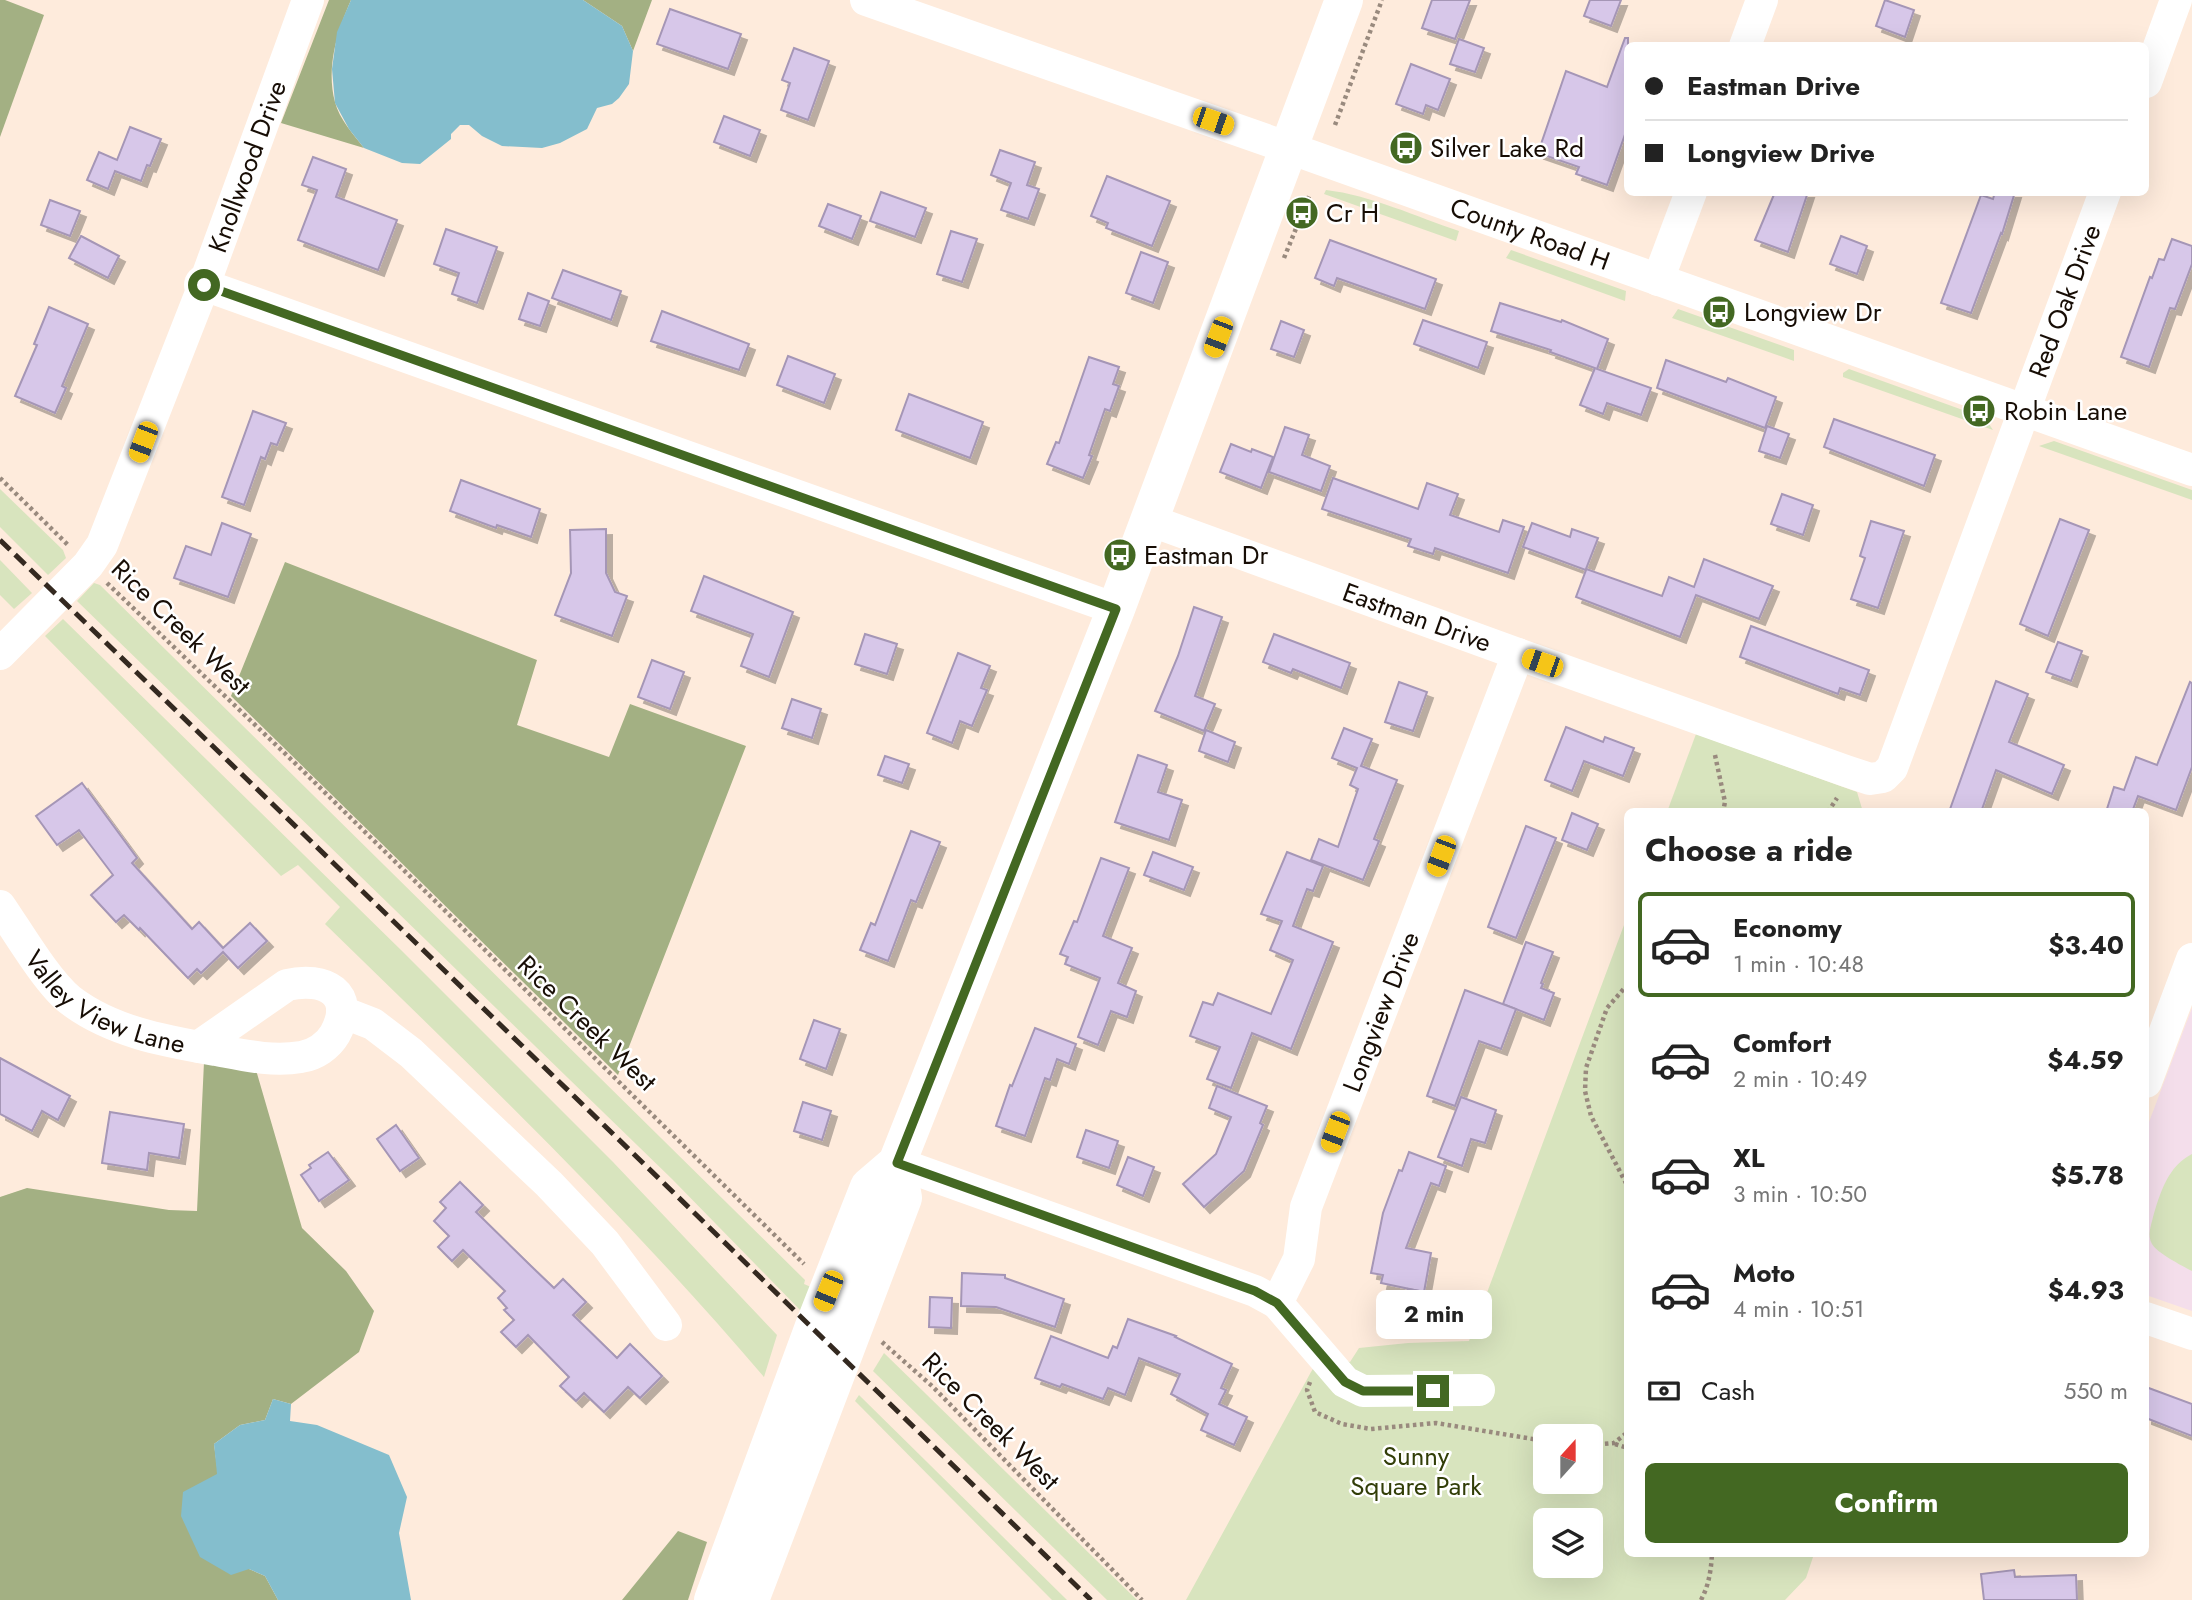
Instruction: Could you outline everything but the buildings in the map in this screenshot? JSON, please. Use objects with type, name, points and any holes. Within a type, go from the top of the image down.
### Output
[{"type":"main road","points":[[713,1600],[869,1187],[897,1163],[1116,609],[1344,0]]},
{"type":"main road","points":[[750,1600],[903,1198],[897,1163]]},
{"type":"street","name":"Knollwood Drive","points":[[0,654],[88,565],[102,545],[204,285],[308,0]]},
{"type":"street","name":"County Road H","points":[[866,0],[913,8],[1289,148],[2192,470]]},
{"type":"street","points":[[1746,42],[1762,0]]},
{"type":"street","points":[[2149,74],[2176,0]]},
{"type":"street","points":[[1658,280],[1690,196]]},
{"type":"street","name":"Red Oak Drive","points":[[2025,411],[2104,196]]},
{"type":"street","points":[[204,285],[1116,609]]},
{"type":"street","name":"Eastman Drive","points":[[1149,520],[1870,779],[1883,777],[1892,768],[2025,411]]},
{"type":"street","name":"Longview Drive","points":[[1277,1303],[1299,1259],[1306,1208],[1518,654]]},
{"type":"street","name":"Valley View Lane","points":[[0,906],[68,999],[112,1024],[144,1035],[198,1047],[259,1058],[302,1057],[324,1048],[332,1038],[339,1026],[342,1002],[336,992],[319,984],[303,981],[287,985],[198,1047]]},
{"type":"street","points":[[2149,1074],[2192,959]]},
{"type":"street","points":[[342,1012],[373,1024],[411,1053],[549,1184],[605,1243],[666,1325]]},
{"type":"street","points":[[897,1163],[1255,1291],[1277,1303],[1345,1382],[1363,1391],[1479,1390]]},
{"type":"street","points":[[2149,1319],[2192,1334]]},
{"type":"path","points":[[1335,125],[1382,0]]},
{"type":"path","name":"Rice Creek West","points":[[0,478],[516,981],[799,1259],[828,1291]]},
{"type":"path","points":[[1705,720],[1720,772],[1724,808]]},
{"type":"path","points":[[1624,989],[1607,1008],[1586,1068],[1585,1091],[1591,1116],[1624,1179]]},
{"type":"path","name":"Rice Creek West","points":[[856,1319],[932,1386],[1142,1600]]},
{"type":"path","points":[[1614,1443],[1624,1435]]},
{"type":"path","points":[[1603,1444],[1614,1443],[1624,1447]]},
{"type":"path","points":[[1701,1600],[1712,1568],[1712,1557]]},
{"type":"shaded area","points":[[2192,1008],[2192,1311],[2149,1296],[2149,1122]]},
{"type":"green space","points":[[0,0],[44,15],[0,137]]},
{"type":"green space","points":[[329,0],[351,0],[334,50],[333,89],[340,115],[364,148],[281,123]]},
{"type":"green space","points":[[583,0],[652,0],[633,51],[622,26]]},
{"type":"green space","points":[[1326,190],[1376,201],[1459,231],[1456,241],[1324,194]]},
{"type":"green space","points":[[1511,250],[1626,291],[1625,301],[1506,258]]},
{"type":"green space","points":[[1678,309],[1794,350],[1794,361],[1672,318]]},
{"type":"green space","points":[[1849,369],[1985,418],[1993,430],[1843,377],[1843,373]]},
{"type":"green space","points":[[2054,441],[2192,490],[2192,500],[2039,446]]},
{"type":"green space","points":[[0,489],[63,550],[66,558],[48,575],[0,527]]},
{"type":"green space","points":[[0,560],[32,593],[14,609],[0,595]]},
{"type":"green space","points":[[285,562],[537,660],[517,725],[609,757],[630,704],[746,746],[618,1075],[231,696]]},
{"type":"green space","points":[[94,583],[100,585],[805,1280],[804,1284],[811,1287],[801,1311],[672,1179],[77,601]]},
{"type":"green space","points":[[63,619],[613,1162],[777,1335],[764,1377],[605,1202],[325,924],[340,907],[298,865],[281,876],[45,636]]},
{"type":"green space","points":[[1696,734],[1857,792],[1862,808],[1668,808]]},
{"type":"green space","name":"Sunny Square Park","points":[[1624,925],[1624,1557],[1813,1557],[1806,1578],[1785,1600],[1186,1600],[1329,1343],[1341,1360],[1350,1362],[1359,1348],[1469,1341]]},
{"type":"green space","points":[[204,1062],[256,1070],[302,1228],[346,1271],[374,1311],[359,1352],[291,1404],[273,1399],[265,1420],[240,1425],[214,1444],[218,1474],[249,1569],[265,1576],[278,1600],[0,1600],[0,1197],[27,1188],[169,1210],[197,1211]]},
{"type":"green space","points":[[2192,1154],[2192,1271],[2170,1259],[2152,1244],[2150,1227],[2166,1181],[2177,1166]]},
{"type":"green space","points":[[884,1353],[1137,1600],[1107,1600],[873,1371]]},
{"type":"green space","points":[[859,1395],[1067,1600],[1052,1600],[855,1401]]},
{"type":"green space","points":[[678,1531],[707,1542],[688,1600],[622,1600]]},
{"type":"water","points":[[351,0],[583,0],[622,26],[633,51],[629,84],[612,104],[597,108],[587,129],[560,143],[542,148],[502,146],[482,136],[469,125],[460,125],[451,134],[451,139],[420,164],[402,163],[364,148],[349,129],[335,103],[332,69],[337,32]]},
{"type":"water","points":[[273,1399],[291,1404],[290,1421],[317,1425],[389,1455],[407,1497],[399,1533],[411,1600],[278,1600],[265,1576],[249,1569],[231,1575],[200,1557],[181,1516],[183,1492],[217,1474],[214,1444],[240,1425],[265,1420]]},
{"type":"railway","points":[[0,540],[1091,1600]]},
{"type":"place","name":"Silver Lake Rd","points":[[1406,148]]},
{"type":"place","name":"Cr H","points":[[1302,213]]},
{"type":"place","name":"Longview Dr","points":[[1719,312]]},
{"type":"place","name":"Robin Lane","points":[[1979,411]]},
{"type":"place","name":"Eastman Dr","points":[[1120,555]]},
{"type":"route","points":[[204,285],[1116,609],[897,1163],[1255,1291],[1277,1303],[1345,1382],[1363,1391],[1433,1391]]}]
